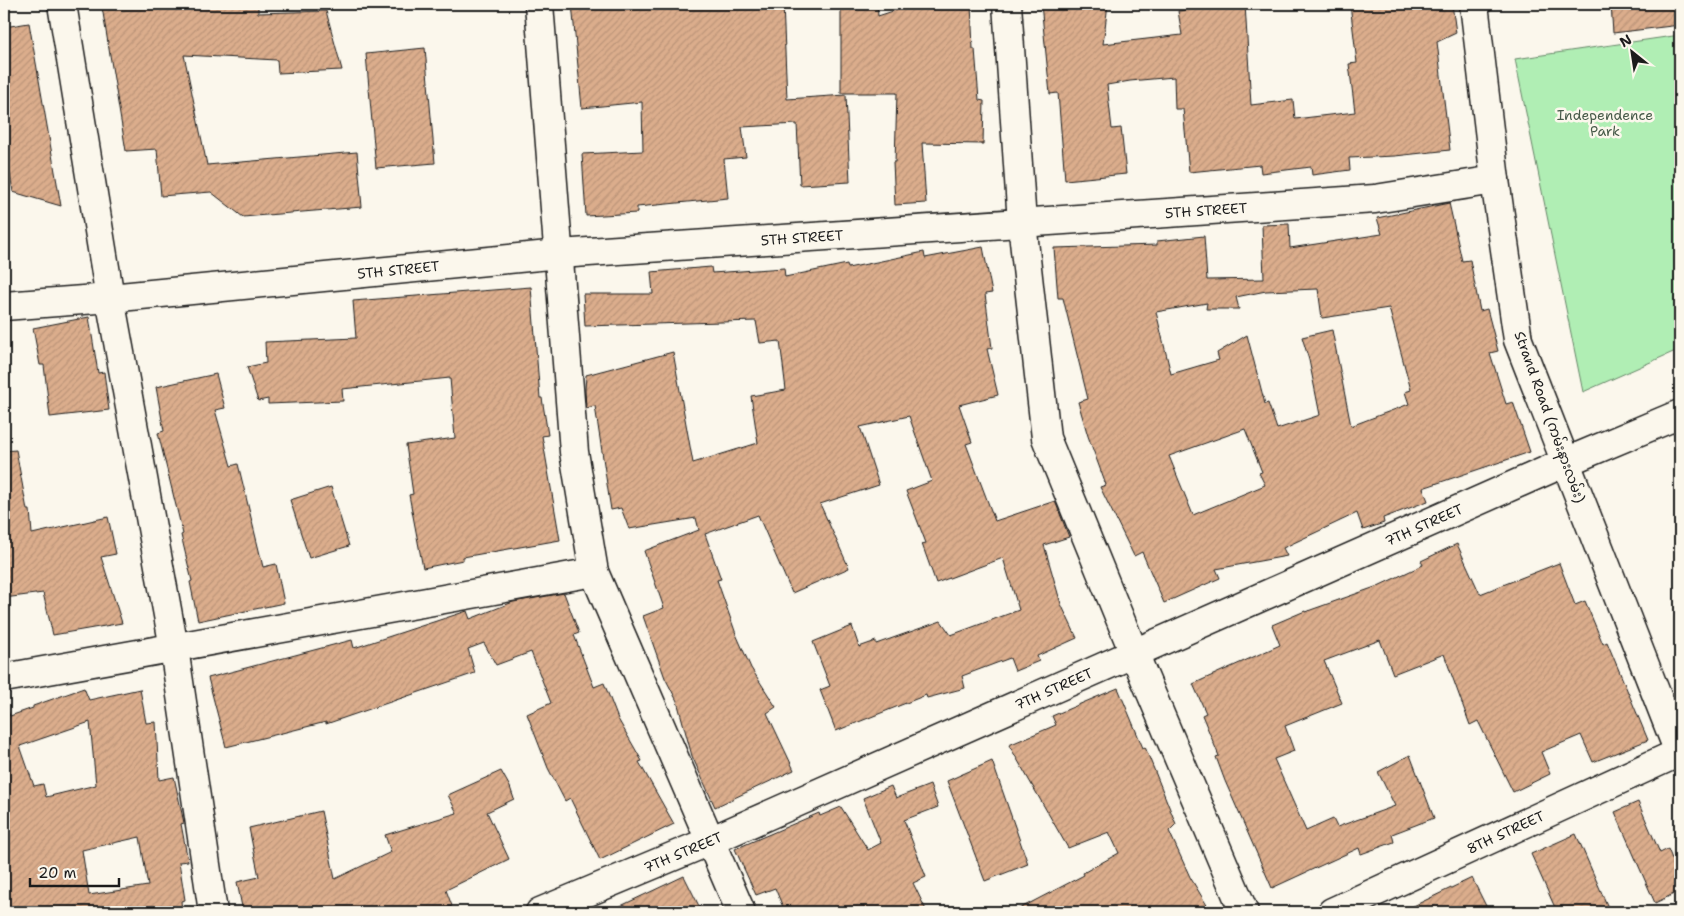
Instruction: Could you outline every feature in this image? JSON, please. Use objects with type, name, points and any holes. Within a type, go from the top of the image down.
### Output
[{"type":"street","points":[[62,4],[110,298],[174,648],[214,912]]},
{"type":"street","points":[[538,4],[574,452],[594,572],[740,912]]},
{"type":"street","points":[[1007,4],[1022,223],[1046,438],[1134,653],[1244,912]]},
{"type":"street","name":"Strand Road (ကမ်းနားလမ်း)","points":[[1474,4],[1495,180],[1518,340],[1680,753]]},
{"type":"street","name":"5TH STREET","points":[[4,306],[110,298],[559,254],[1375,199],[1495,180]]},
{"type":"street","name":"7TH STREET","points":[[540,912],[710,841],[1566,462],[1680,414]]},
{"type":"street","points":[[4,678],[594,572]]},
{"type":"street","name":"8TH STREET","points":[[1332,912],[1680,753]]},
{"type":"green space","name":"Independence Park","points":[[1680,35],[1680,349],[1583,392],[1515,59]]},
{"type":"building","points":[[124,4],[258,4],[258,13],[326,11],[342,70],[278,73],[277,60],[184,55],[207,165],[357,152],[362,207],[243,217],[211,192],[161,196],[157,149],[126,151],[102,7]]},
{"type":"building","points":[[572,4],[783,4],[787,99],[846,95],[850,182],[800,185],[797,124],[742,127],[746,157],[724,159],[728,198],[637,207],[637,213],[586,216],[582,154],[643,151],[642,102],[582,108]]},
{"type":"building","points":[[841,4],[877,4],[878,16],[914,4],[971,4],[973,49],[975,49],[979,100],[984,101],[983,144],[922,143],[926,203],[895,205],[893,162],[895,162],[897,93],[841,93]]},
{"type":"building","points":[[1041,4],[1108,4],[1103,44],[1182,35],[1178,11],[1227,4],[1245,4],[1251,105],[1293,100],[1295,119],[1355,112],[1349,64],[1357,63],[1350,4],[1452,4],[1456,33],[1437,42],[1450,150],[1395,156],[1349,158],[1350,170],[1312,175],[1311,167],[1261,173],[1260,165],[1189,172],[1183,109],[1175,109],[1174,77],[1107,85],[1112,129],[1121,128],[1126,174],[1065,180],[1058,93],[1050,94]]},
{"type":"building","points":[[1611,4],[1680,4],[1680,25],[1613,33]]},
{"type":"building","points":[[29,23],[61,206],[13,192],[4,137],[4,27]]},
{"type":"building","points":[[425,48],[435,163],[376,168],[366,54]]},
{"type":"building","points":[[1449,203],[1462,261],[1470,260],[1480,311],[1487,309],[1498,351],[1490,353],[1506,404],[1513,402],[1530,452],[1423,488],[1428,501],[1383,518],[1384,523],[1363,530],[1357,513],[1283,548],[1287,556],[1216,569],[1220,578],[1164,603],[1142,552],[1134,556],[1100,487],[1106,485],[1078,402],[1088,399],[1063,298],[1058,298],[1054,248],[1157,245],[1157,241],[1204,236],[1207,280],[1264,279],[1262,225],[1289,224],[1290,248],[1382,234],[1377,218]],"holes":[[[1318,289],[1322,318],[1389,308],[1411,390],[1405,392],[1409,404],[1351,426],[1332,330],[1302,337],[1309,360],[1320,415],[1277,429],[1268,403],[1265,404],[1247,335],[1217,353],[1219,360],[1171,374],[1156,312],[1207,303],[1206,309],[1239,309],[1236,297],[1266,291]],[[1245,429],[1262,472],[1259,473],[1265,485],[1193,515],[1169,456]]]},
{"type":"building","points":[[983,247],[992,293],[985,294],[992,348],[987,349],[998,395],[959,405],[972,442],[966,444],[995,521],[1055,501],[1069,537],[1044,545],[1061,604],[1077,638],[1037,656],[1039,661],[1015,671],[1010,658],[962,676],[965,688],[927,698],[926,695],[836,731],[820,690],[830,686],[813,642],[852,626],[859,647],[876,641],[876,644],[941,621],[951,635],[1019,610],[1003,558],[936,583],[922,544],[926,543],[906,491],[932,481],[909,416],[860,427],[879,485],[820,504],[849,568],[792,593],[758,515],[705,534],[721,579],[717,580],[736,634],[751,668],[776,707],[767,713],[794,770],[715,807],[692,756],[677,701],[665,678],[643,616],[664,608],[644,551],[699,530],[696,518],[629,529],[621,508],[611,510],[595,406],[586,408],[586,375],[673,352],[693,463],[758,443],[751,396],[786,390],[780,341],[760,343],[756,321],[585,326],[583,294],[653,294],[651,272],[711,267],[712,273],[784,268],[785,277],[847,264],[848,268],[924,252],[925,258]]},
{"type":"building","points":[[531,287],[540,398],[542,398],[548,435],[542,436],[560,540],[463,557],[463,560],[423,568],[409,495],[413,494],[406,445],[455,438],[450,378],[342,389],[343,401],[268,404],[268,399],[258,401],[247,367],[266,363],[265,342],[356,338],[353,301]]},
{"type":"building","points":[[89,317],[98,373],[104,372],[109,410],[50,417],[44,365],[40,365],[33,328]]},
{"type":"building","points":[[216,374],[225,408],[215,410],[231,466],[238,464],[263,567],[276,564],[284,603],[198,621],[190,582],[192,581],[181,535],[183,534],[158,433],[164,431],[156,387]]},
{"type":"building","points":[[16,450],[27,510],[30,510],[32,534],[108,517],[116,554],[101,557],[122,623],[53,635],[43,593],[4,598],[4,451]]},
{"type":"building","points":[[331,487],[349,546],[309,558],[290,500]]},
{"type":"building","points":[[1457,544],[1480,594],[1559,563],[1575,605],[1585,601],[1603,644],[1607,642],[1648,740],[1593,762],[1581,735],[1541,752],[1550,774],[1513,792],[1478,721],[1470,725],[1444,654],[1393,674],[1380,640],[1324,661],[1342,703],[1285,726],[1294,751],[1274,759],[1306,831],[1333,819],[1337,827],[1395,806],[1378,772],[1410,755],[1434,818],[1392,834],[1394,842],[1361,854],[1359,848],[1272,888],[1225,781],[1216,757],[1219,756],[1202,715],[1206,713],[1193,684],[1280,645],[1272,625],[1305,611],[1378,586],[1423,565],[1421,561]]},
{"type":"building","points":[[564,593],[579,633],[574,635],[594,687],[604,683],[618,719],[642,761],[639,762],[674,824],[600,860],[570,798],[565,801],[548,768],[527,714],[551,703],[531,652],[496,665],[484,643],[468,649],[475,673],[326,724],[326,722],[226,747],[208,678],[352,640],[354,648],[467,611],[470,619],[513,602]]},
{"type":"building","points":[[84,688],[89,700],[140,689],[146,723],[156,722],[159,780],[174,777],[184,823],[181,824],[188,861],[179,862],[185,900],[181,901],[182,912],[4,912],[4,709],[7,708],[10,716],[33,708],[33,706]],"holes":[[[90,722],[96,785],[46,797],[43,784],[34,786],[20,746]],[[140,837],[148,886],[89,895],[82,850]]]},
{"type":"building","points":[[1118,688],[1143,748],[1145,747],[1176,824],[1169,831],[1190,877],[1211,912],[1013,912],[1084,875],[1083,873],[1119,853],[1109,832],[1068,848],[1009,745],[1056,725],[1052,716]]},
{"type":"building","points":[[992,761],[1028,864],[985,881],[947,781]]},
{"type":"building","points":[[501,771],[514,799],[487,812],[509,859],[446,890],[452,906],[432,912],[243,912],[237,882],[259,877],[249,828],[321,811],[335,879],[391,852],[385,835],[457,813],[448,795]]},
{"type":"building","points":[[930,785],[938,807],[904,820],[926,877],[913,883],[927,912],[785,912],[775,888],[756,895],[735,849],[819,813],[820,816],[841,807],[868,850],[881,843],[863,798],[891,786],[896,798]]},
{"type":"building","points":[[1638,802],[1660,853],[1668,849],[1680,878],[1680,891],[1655,903],[1615,812]]},
{"type":"building","points":[[1576,834],[1610,912],[1557,912],[1531,854]]},
{"type":"building","points":[[684,876],[702,912],[608,912]]},
{"type":"building","points":[[1472,878],[1489,912],[1401,912]]}]
